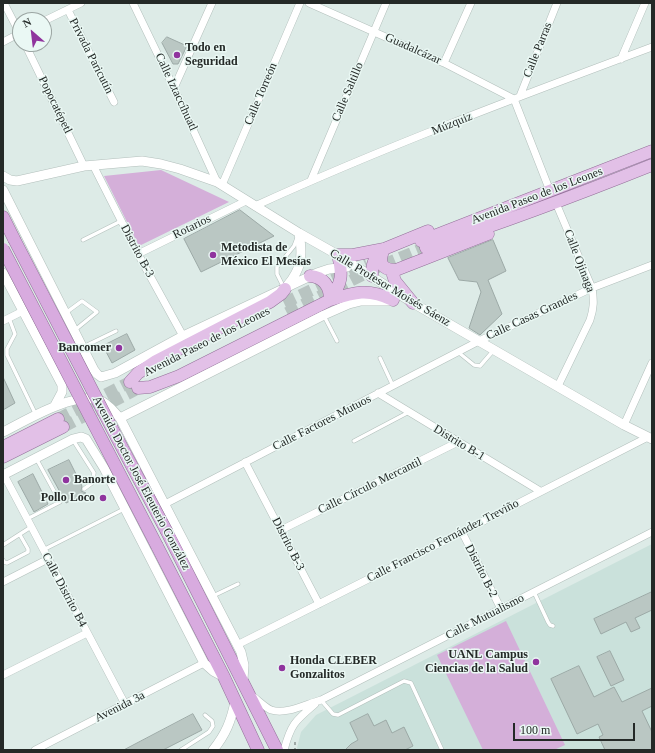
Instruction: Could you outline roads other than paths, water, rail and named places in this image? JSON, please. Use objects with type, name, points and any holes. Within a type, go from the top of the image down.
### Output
[{"type":"highway","name":"Avenida Doctor José Eleuterio González","points":[[3,217],[167,532],[277,750]]},
{"type":"highway","name":"Avenida Doctor José Eleuterio González","points":[[3,249],[224,677],[258,750]]},
{"type":"main road","name":"Avenida Paseo de los Leones","points":[[652,151],[518,204],[423,245],[497,225],[652,165]]},
{"type":"main road","points":[[330,300],[341,282],[341,267],[338,255],[353,255],[384,250],[485,208],[502,203],[518,204]]},
{"type":"main road","points":[[384,250],[380,257],[381,262],[388,269],[396,270],[489,234],[497,225]]},
{"type":"main road","points":[[372,276],[372,266],[375,258],[384,250]]},
{"type":"main road","points":[[396,270],[393,275],[395,281],[413,303]]},
{"type":"main road","points":[[310,276],[318,277],[324,281],[329,291],[330,300]]},
{"type":"main road","points":[[285,289],[270,302],[156,361],[138,373],[134,386],[150,387],[179,376],[330,300],[353,293],[382,295],[393,300]]},
{"type":"main road","name":"Avenida Paseo de los Leones","points":[[134,386],[286,308]]},
{"type":"main road","points":[[3,447],[60,423],[3,457]]},
{"type":"street","points":[[4,3],[12,18]]},
{"type":"street","points":[[52,17],[81,3]]},
{"type":"street","name":"Calle Iztaccíhuatl","points":[[133,3],[219,184]]},
{"type":"street","points":[[174,88],[212,3]]},
{"type":"street","name":"Calle Torreón","points":[[219,184],[300,3]]},
{"type":"street","name":"Guadalcázar","points":[[309,3],[444,63],[517,98]]},
{"type":"street","name":"Calle Saltillo","points":[[311,180],[386,3]]},
{"type":"street","points":[[444,63],[471,3]]},
{"type":"street","name":"Calle Parras","points":[[517,98],[557,3]]},
{"type":"street","points":[[621,59],[645,3]]},
{"type":"street","name":"Privada Paricutín","points":[[68,10],[114,102]]},
{"type":"street","points":[[3,42],[12,37]]},
{"type":"street","name":"Múzquiz","points":[[255,206],[311,180],[517,98],[652,47]]},
{"type":"street","name":"Popocatépetl","points":[[29,52],[89,165]]},
{"type":"street","points":[[517,98],[550,191]]},
{"type":"street","name":"Calle Profesor Moisés Sáenz","points":[[3,176],[10,180],[17,181],[89,165],[142,161],[180,169],[219,184],[338,255],[413,303],[624,425],[650,438]]},
{"type":"street","name":"Distrito B-3","points":[[89,165],[121,220],[183,336]]},
{"type":"street","points":[[3,190],[82,347],[97,374],[102,377],[107,376],[183,336],[310,276],[329,269],[356,267]]},
{"type":"street","name":"Rotarios","points":[[138,254],[246,201]]},
{"type":"street","name":"Calle Ojinaga","points":[[556,203],[592,288],[593,305],[590,320],[558,386]]},
{"type":"street","points":[[285,289],[293,279],[302,260],[302,247],[299,233]]},
{"type":"street","name":"Calle Casas Grandes","points":[[479,341],[592,288],[652,265]]},
{"type":"street","points":[[3,273],[62,385],[62,392],[54,407]]},
{"type":"street","points":[[320,316],[330,300]]},
{"type":"street","points":[[120,418],[320,316],[349,304],[361,301],[393,300],[413,303]]},
{"type":"street","points":[[29,322],[38,328],[47,328],[56,324],[64,309]]},
{"type":"street","points":[[6,319],[23,311]]},
{"type":"street","name":"Calle Factores Mutuos","points":[[165,504],[479,341]]},
{"type":"street","points":[[53,368],[55,361],[66,349],[82,347]]},
{"type":"street","points":[[624,425],[652,363]]},
{"type":"street","name":"Distrito B-1","points":[[378,393],[540,491]]},
{"type":"street","points":[[3,432],[54,407],[84,399],[101,400],[120,418],[241,652],[244,665],[243,680]]},
{"type":"street","points":[[3,475],[73,439],[81,437],[86,439],[104,468],[204,663],[213,672],[224,677]]},
{"type":"street","name":"Calle Francisco Fernández Treviño","points":[[237,645],[462,532],[540,491],[650,438]]},
{"type":"street","name":"Calle Círculo Mercantil","points":[[281,530],[458,442]]},
{"type":"street","name":"Distrito B-3","points":[[245,462],[319,604]]},
{"type":"street","name":"Calle Distrito B4","points":[[3,475],[125,704]]},
{"type":"street","name":"Distrito B-2","points":[[462,532],[501,609]]},
{"type":"street","name":"Calle Mutualismo","points":[[249,693],[270,709],[276,711],[288,710],[319,701],[652,532]]},
{"type":"street","points":[[3,582],[48,559]]},
{"type":"street","points":[[3,675],[87,633]]},
{"type":"street","name":"Avenida 3a","points":[[35,750],[204,663]]},
{"type":"street","name":"Calle Mutualismo","points":[[284,750],[294,723],[319,701]]},
{"type":"street","points":[[213,750],[223,738],[231,721],[236,702]]},
{"type":"street","points":[[49,743],[52,750]]},
{"type":"lane","points":[[83,240],[121,220]]},
{"type":"lane","points":[[285,289],[278,274],[277,268],[294,246],[299,233]]},
{"type":"lane","points":[[64,309],[82,301],[96,312],[74,331]]},
{"type":"lane","points":[[320,316],[337,342]]},
{"type":"lane","points":[[6,319],[15,334],[7,349],[7,355],[37,415]]},
{"type":"lane","points":[[82,347],[116,331]]},
{"type":"lane","points":[[458,352],[474,365],[480,366],[494,350]]},
{"type":"lane","points":[[380,358],[393,386]]},
{"type":"lane","points":[[354,441],[409,412]]},
{"type":"lane","points":[[73,439],[94,473],[92,483],[84,489]]},
{"type":"lane","points":[[36,458],[60,502]]},
{"type":"lane","points":[[94,473],[104,468]]},
{"type":"lane","points":[[27,519],[64,500]]},
{"type":"lane","points":[[43,550],[114,515],[125,508]]},
{"type":"lane","points":[[3,544],[32,528]]},
{"type":"lane","points":[[3,560],[7,563],[28,552],[28,549],[20,535]]},
{"type":"lane","points":[[212,597],[238,584]]},
{"type":"lane","points":[[534,592],[548,622],[553,626]]},
{"type":"lane","points":[[319,701],[333,714],[338,715],[404,681],[408,681],[411,683],[442,750]]},
{"type":"lane","points":[[181,750],[209,732],[213,726],[212,721],[205,715]]},
{"type":"tunnel","points":[[287,313],[378,267],[424,248]]},
{"type":"tunnel","points":[[284,303],[367,264]]},
{"type":"tunnel","points":[[58,419],[130,382]]},
{"type":"tunnel","points":[[63,427],[135,390]]},
{"type":"place","name":"Todo en Seguridad","points":[[177,55]]},
{"type":"place","name":"Metodista de México El Mesías","points":[[213,255]]},
{"type":"place","name":"Bancomer","points":[[119,348]]},
{"type":"place","name":"Banorte","points":[[66,480]]},
{"type":"place","name":"Pollo Loco","points":[[103,498]]},
{"type":"place","name":"UANL Campus Ciencias de la Salud","points":[[536,662]]},
{"type":"place","name":"Honda CLEBER Gonzalitos","points":[[282,668]]}]
